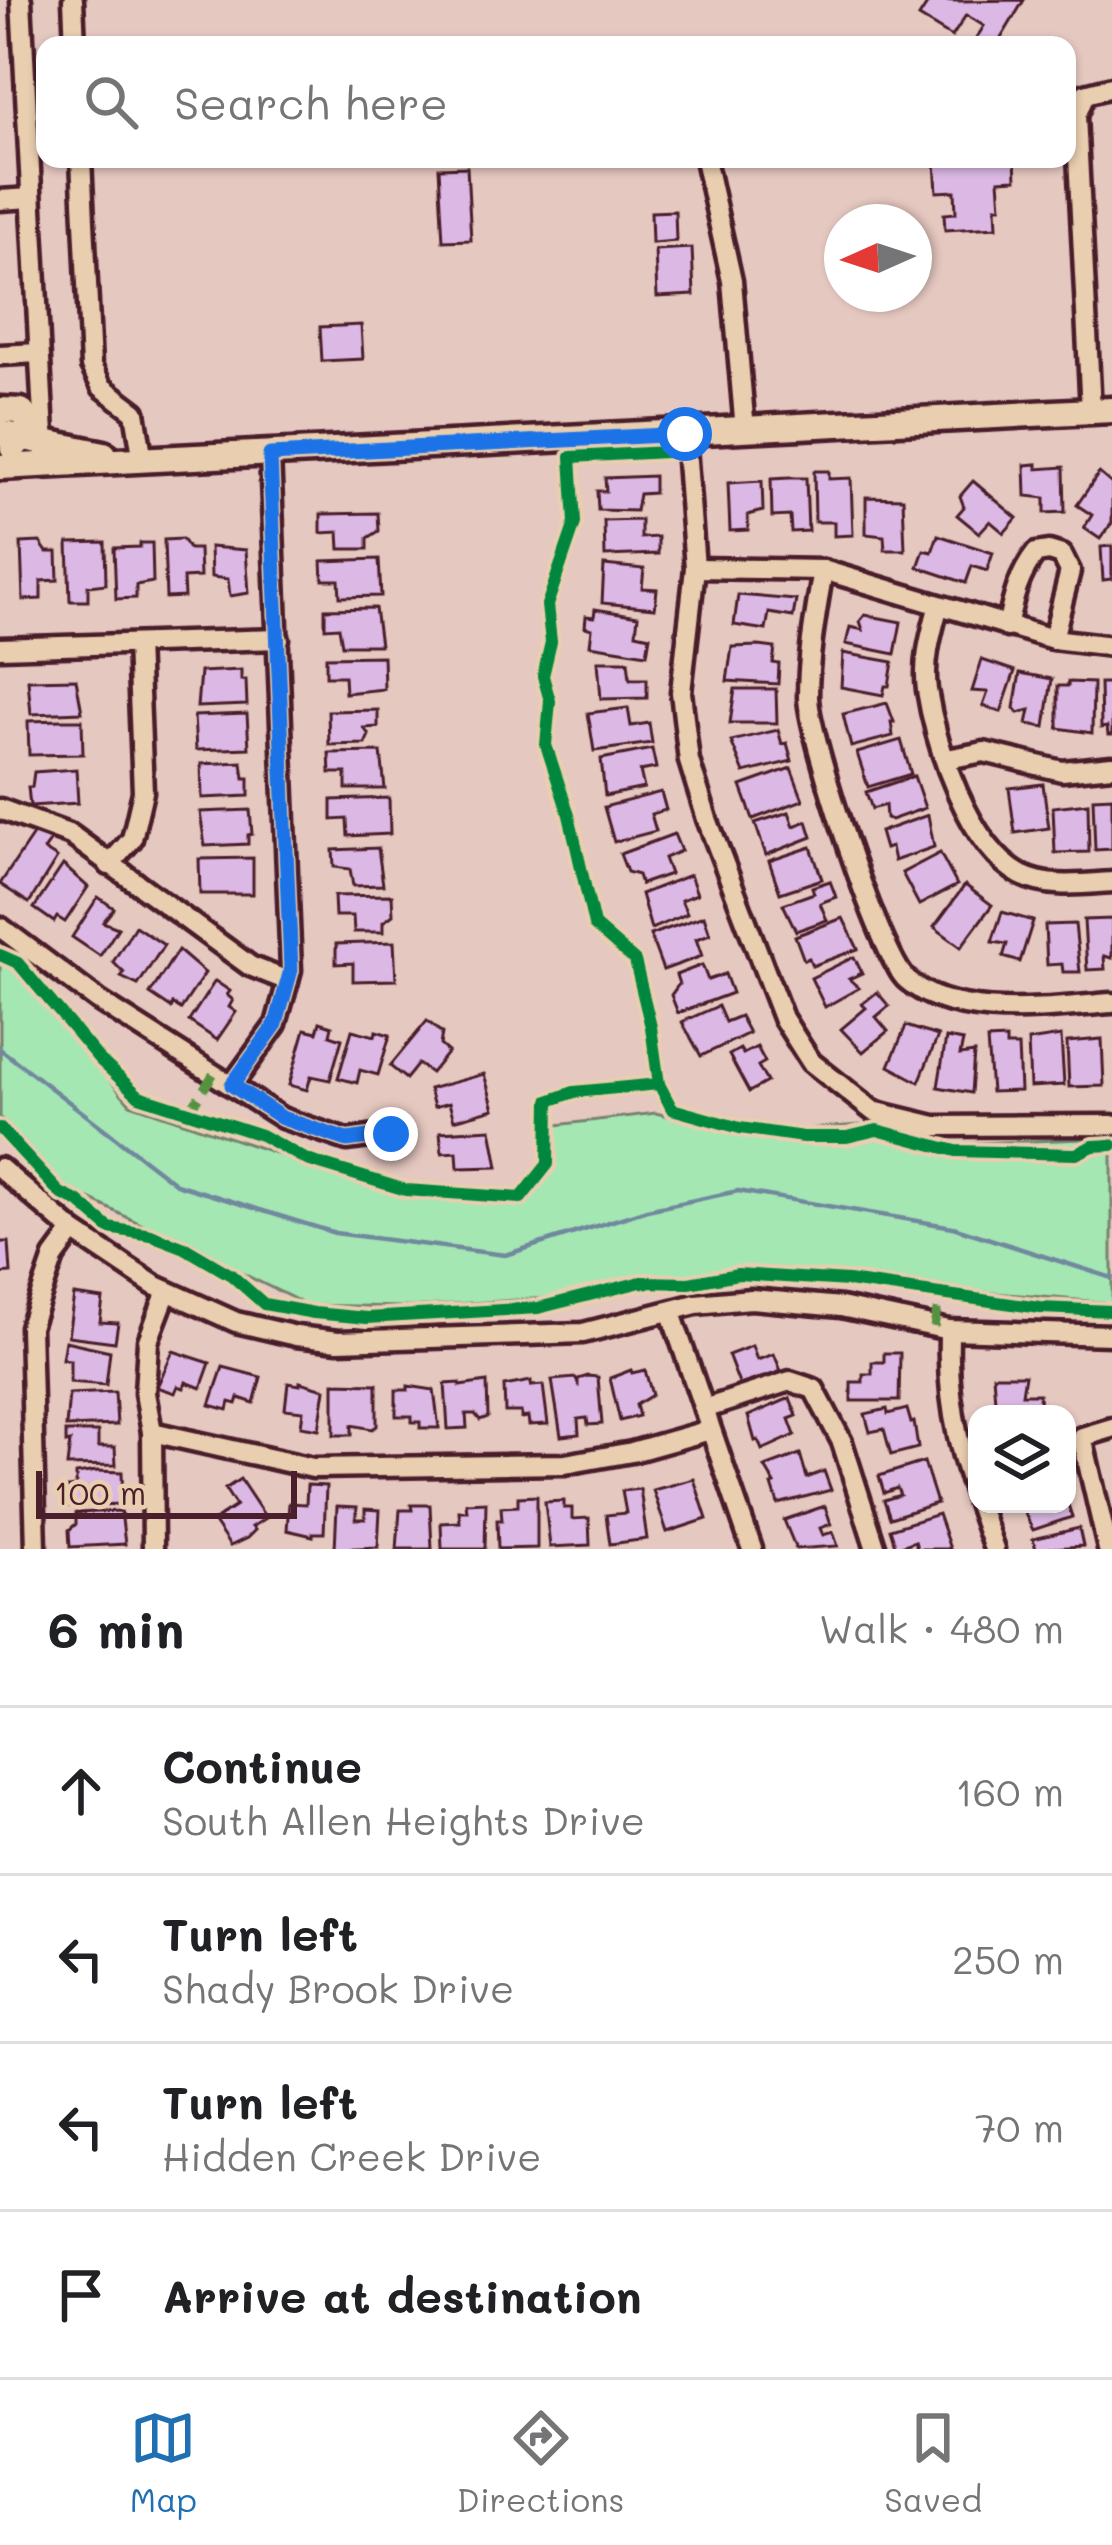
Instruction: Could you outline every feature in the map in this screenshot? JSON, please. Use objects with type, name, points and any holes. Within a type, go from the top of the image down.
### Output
[{"type":"main road","points":[[0,410],[21,411],[31,435]]},
{"type":"main road","points":[[31,435],[139,461],[1101,410]]},
{"type":"main road","points":[[0,454],[31,435]]},
{"type":"main road","points":[[0,467],[31,435]]},
{"type":"street","points":[[21,0],[40,353],[31,435]]},
{"type":"street","points":[[73,0],[75,36]]},
{"type":"street","points":[[1101,410],[1076,107],[1090,90],[1112,87]]},
{"type":"street","points":[[80,168],[91,366],[102,387],[135,412],[139,461]]},
{"type":"street","points":[[707,168],[732,281],[745,430]]},
{"type":"street","points":[[0,200],[32,198]]},
{"type":"street","points":[[0,355],[40,353]]},
{"type":"street","points":[[685,434],[694,568],[681,692],[689,761],[783,1018],[811,1062],[873,1111],[906,1121],[977,1127],[1112,1125]]},
{"type":"street","points":[[232,1085],[276,1024],[288,981],[291,916],[270,455]]},
{"type":"street","points":[[1007,627],[1015,588],[1027,565],[1036,553],[1049,551],[1062,555],[1070,571],[1052,639]]},
{"type":"street","points":[[694,568],[823,570],[1052,639],[1112,646]]},
{"type":"street","points":[[823,570],[808,701],[875,920],[906,980],[947,1001],[1004,1010],[1112,1003]]},
{"type":"street","points":[[938,608],[929,643],[927,689],[947,759],[987,848],[1008,866],[1039,881],[1112,882]]},
{"type":"street","points":[[0,648],[279,639]]},
{"type":"street","points":[[109,865],[132,838],[143,792],[137,644]]},
{"type":"street","points":[[947,759],[984,752],[1062,771],[1112,766]]},
{"type":"street","points":[[0,809],[71,835],[250,966],[288,981]]},
{"type":"street","points":[[0,927],[99,1001],[282,1118],[347,1140],[391,1134]]},
{"type":"street","points":[[0,1168],[73,1231],[166,1291],[236,1322],[338,1341],[583,1333],[696,1304],[752,1299],[841,1306],[949,1330],[1112,1335]]},
{"type":"street","points":[[36,1549],[30,1327],[54,1257],[73,1231]]},
{"type":"street","points":[[153,1549],[152,1432],[145,1393],[148,1341],[166,1291]]},
{"type":"street","points":[[670,1312],[750,1548]]},
{"type":"street","points":[[949,1330],[947,1386],[968,1474]]},
{"type":"street","points":[[704,1409],[790,1381],[814,1389],[842,1442],[875,1549]]},
{"type":"street","points":[[1108,1549],[1082,1437],[1112,1428]]},
{"type":"street","points":[[152,1432],[313,1468],[565,1464],[710,1430]]},
{"type":"street","points":[[982,1513],[994,1549]]},
{"type":"green space","points":[[0,961],[13,966],[130,1104],[394,1193],[515,1204],[552,1166],[556,1125],[656,1113],[736,1134],[860,1125],[946,1144],[1112,1138],[1112,1303],[792,1270],[661,1276],[562,1297],[407,1307],[307,1305],[59,1184],[0,1117]]},
{"type":"building","points":[[930,0],[1024,0],[1002,36],[978,36],[984,26],[966,15],[953,36],[919,17]]},
{"type":"building","points":[[439,168],[467,168],[471,240],[443,241]]},
{"type":"building","points":[[935,168],[1015,168],[1016,179],[999,180],[997,227],[945,230],[944,214],[956,213],[955,191],[937,192]]},
{"type":"building","points":[[675,211],[676,241],[652,243],[651,212]]},
{"type":"building","points":[[692,248],[694,295],[657,297],[655,250]]},
{"type":"building","points":[[361,325],[363,359],[322,361],[320,327]]},
{"type":"building","points":[[1037,464],[1037,469],[1064,467],[1065,512],[1045,513],[1045,498],[1026,496],[1025,465]]},
{"type":"building","points":[[814,471],[829,471],[829,479],[851,478],[853,535],[834,536],[834,522],[815,522]]},
{"type":"building","points":[[1099,473],[1112,484],[1112,523],[1100,539],[1084,528],[1092,515],[1077,505]]},
{"type":"building","points":[[654,476],[654,493],[639,494],[636,511],[598,510],[597,491],[606,491],[605,478]]},
{"type":"building","points":[[806,478],[808,531],[791,532],[790,516],[772,517],[771,479]]},
{"type":"building","points":[[762,481],[763,511],[748,515],[748,530],[730,531],[728,483]]},
{"type":"building","points":[[973,481],[1017,518],[1004,533],[990,521],[979,533],[957,515],[964,507],[960,496]]},
{"type":"building","points":[[866,497],[903,498],[905,550],[885,550],[884,536],[866,534]]},
{"type":"building","points":[[378,513],[379,531],[368,538],[368,549],[340,549],[339,532],[321,533],[321,514]]},
{"type":"building","points":[[641,520],[641,538],[658,537],[658,554],[605,556],[604,521]]},
{"type":"building","points":[[938,535],[993,553],[987,571],[972,566],[966,583],[918,567],[924,550],[932,552]]},
{"type":"building","points":[[182,539],[189,549],[199,549],[200,577],[183,578],[184,597],[166,598],[164,540]]},
{"type":"building","points":[[40,542],[47,552],[57,552],[58,580],[41,581],[41,599],[23,600],[21,543]]},
{"type":"building","points":[[105,542],[106,584],[88,586],[88,601],[70,601],[68,543]]},
{"type":"building","points":[[140,543],[152,543],[153,582],[136,585],[136,598],[116,599],[114,548],[140,547]]},
{"type":"building","points":[[1112,546],[1112,579],[1103,580],[1101,547]]},
{"type":"building","points":[[210,547],[246,550],[249,593],[230,596],[228,579],[211,577]]},
{"type":"building","points":[[379,559],[381,596],[340,597],[339,580],[323,580],[322,561]]},
{"type":"building","points":[[604,565],[644,569],[642,588],[657,589],[655,608],[602,603]]},
{"type":"building","points":[[738,595],[796,600],[793,617],[769,613],[766,630],[734,625]]},
{"type":"building","points":[[375,608],[380,645],[342,645],[339,627],[325,628],[325,609]]},
{"type":"building","points":[[595,609],[638,616],[636,633],[650,636],[647,654],[590,645],[592,629],[585,627],[586,616],[594,617]]},
{"type":"building","points":[[865,615],[901,622],[895,654],[846,644],[850,627],[863,630],[860,621]]},
{"type":"building","points":[[732,647],[775,648],[778,684],[727,681]]},
{"type":"building","points":[[843,653],[893,662],[883,695],[841,687]]},
{"type":"building","points":[[383,656],[384,689],[345,693],[344,676],[326,676],[326,657]]},
{"type":"building","points":[[982,660],[1015,671],[1001,712],[983,706],[988,692],[972,691]]},
{"type":"building","points":[[598,661],[628,661],[630,679],[647,679],[647,698],[601,699]]},
{"type":"building","points":[[241,670],[247,705],[197,707],[200,672]]},
{"type":"building","points":[[1020,673],[1052,679],[1045,727],[1027,724],[1030,710],[1018,713],[1014,708]]},
{"type":"building","points":[[76,679],[82,712],[31,714],[28,680]]},
{"type":"building","points":[[1068,682],[1093,683],[1092,733],[1058,728],[1058,686],[1068,686]]},
{"type":"building","points":[[1100,683],[1112,683],[1112,735],[1107,727],[1101,728]]},
{"type":"building","points":[[735,689],[776,689],[777,723],[730,723]]},
{"type":"building","points":[[887,703],[893,736],[851,747],[843,714]]},
{"type":"building","points":[[628,708],[631,726],[649,723],[652,743],[594,751],[588,713]]},
{"type":"building","points":[[378,710],[378,727],[364,728],[369,735],[365,744],[329,745],[328,711]]},
{"type":"building","points":[[247,714],[249,748],[196,750],[194,716]]},
{"type":"building","points":[[82,720],[83,754],[29,755],[28,721]]},
{"type":"building","points":[[778,730],[792,761],[744,773],[731,741]]},
{"type":"building","points":[[901,740],[911,774],[868,787],[857,753]]},
{"type":"building","points":[[652,749],[656,768],[640,771],[644,788],[605,796],[601,759]]},
{"type":"building","points":[[381,752],[385,789],[346,789],[346,773],[330,773],[329,753]]},
{"type":"building","points":[[242,762],[244,778],[249,778],[249,796],[202,798],[201,764]]},
{"type":"building","points":[[791,768],[803,800],[753,819],[741,786]]},
{"type":"building","points":[[76,769],[78,803],[30,806],[28,787],[32,787],[34,772]]},
{"type":"building","points":[[914,776],[925,808],[891,820],[886,818],[885,805],[872,809],[866,792]]},
{"type":"building","points":[[1043,784],[1049,828],[1015,833],[1009,788]]},
{"type":"building","points":[[661,792],[666,810],[651,814],[656,831],[614,842],[604,807]]},
{"type":"building","points":[[1112,797],[1112,849],[1095,850],[1093,798]]},
{"type":"building","points":[[389,798],[390,834],[348,836],[347,819],[332,820],[332,800]]},
{"type":"building","points":[[1088,803],[1089,852],[1055,853],[1053,807]]},
{"type":"building","points":[[250,810],[248,844],[205,846],[200,812]]},
{"type":"building","points":[[789,812],[794,826],[807,821],[812,837],[766,855],[755,823]]},
{"type":"building","points":[[928,815],[934,847],[894,861],[880,832]]},
{"type":"building","points":[[37,829],[52,839],[44,850],[57,858],[29,903],[0,884]]},
{"type":"building","points":[[674,834],[681,851],[664,858],[670,874],[641,884],[638,875],[627,872],[620,854]]},
{"type":"building","points":[[811,847],[822,879],[780,893],[769,861]]},
{"type":"building","points":[[378,848],[383,885],[353,886],[350,869],[334,867],[333,850]]},
{"type":"building","points":[[940,853],[957,885],[919,905],[902,873]]},
{"type":"building","points":[[253,858],[253,894],[200,894],[199,859]]},
{"type":"building","points":[[63,865],[88,887],[65,922],[57,917],[54,922],[34,908]]},
{"type":"building","points":[[690,875],[697,894],[681,900],[687,914],[651,929],[641,894]]},
{"type":"building","points":[[830,881],[836,897],[820,903],[827,920],[796,931],[783,904],[814,893],[812,887]]},
{"type":"building","points":[[965,885],[992,905],[961,947],[934,927]]},
{"type":"building","points":[[392,895],[393,915],[383,922],[383,932],[354,932],[353,916],[335,916],[334,896]]},
{"type":"building","points":[[98,897],[114,908],[103,922],[118,928],[100,956],[72,937]]},
{"type":"building","points":[[1002,912],[1033,921],[1020,962],[1003,957],[1007,944],[992,942]]},
{"type":"building","points":[[704,916],[710,934],[696,939],[702,956],[663,970],[650,935]]},
{"type":"building","points":[[843,918],[858,949],[812,966],[809,958],[804,960],[795,936]]},
{"type":"building","points":[[1112,919],[1112,958],[1104,956],[1105,969],[1087,970],[1084,920]]},
{"type":"building","points":[[1075,924],[1080,972],[1063,972],[1062,964],[1047,965],[1045,925]]},
{"type":"building","points":[[135,926],[164,945],[138,985],[121,977],[124,973],[113,962]]},
{"type":"building","points":[[394,942],[396,980],[353,981],[353,963],[336,964],[336,944]]},
{"type":"building","points":[[178,950],[205,973],[181,1009],[150,994]]},
{"type":"building","points":[[854,957],[862,973],[849,979],[859,988],[825,1007],[811,978]]},
{"type":"building","points":[[702,965],[708,980],[725,974],[732,993],[678,1013],[671,995],[679,984],[676,975]]},
{"type":"building","points":[[215,981],[230,991],[229,1007],[236,1012],[217,1040],[189,1021]]},
{"type":"building","points":[[877,992],[889,1006],[876,1017],[888,1031],[863,1052],[841,1029]]},
{"type":"building","points":[[718,1006],[725,1022],[740,1016],[749,1033],[701,1056],[682,1022]]},
{"type":"building","points":[[427,1021],[442,1033],[440,1045],[448,1052],[431,1073],[418,1064],[406,1079],[390,1066]]},
{"type":"building","points":[[320,1022],[332,1026],[330,1035],[342,1039],[330,1080],[311,1076],[307,1090],[289,1085],[305,1029],[317,1032]]},
{"type":"building","points":[[906,1026],[938,1036],[919,1082],[889,1066]]},
{"type":"building","points":[[352,1030],[390,1035],[378,1075],[360,1070],[357,1083],[338,1078]]},
{"type":"building","points":[[1061,1036],[1064,1085],[1030,1087],[1028,1041]]},
{"type":"building","points":[[946,1038],[963,1041],[960,1055],[974,1053],[971,1093],[938,1087]]},
{"type":"building","points":[[1006,1039],[1006,1046],[1018,1046],[1020,1091],[991,1092],[987,1040]]},
{"type":"building","points":[[1102,1039],[1104,1086],[1069,1087],[1067,1042]]},
{"type":"building","points":[[757,1047],[765,1062],[758,1066],[767,1082],[749,1092],[729,1055]]},
{"type":"building","points":[[484,1074],[494,1109],[454,1120],[449,1103],[434,1107],[429,1089]]},
{"type":"building","points":[[491,1129],[498,1167],[458,1168],[457,1152],[442,1153],[440,1132]]},
{"type":"building","points":[[0,1242],[9,1242],[11,1273],[0,1274]]},
{"type":"building","points":[[74,1295],[103,1299],[100,1322],[118,1323],[115,1342],[68,1336]]},
{"type":"building","points":[[65,1341],[110,1351],[106,1385],[70,1382],[70,1360],[62,1359]]},
{"type":"building","points":[[752,1346],[757,1360],[774,1354],[781,1371],[741,1389],[728,1355]]},
{"type":"building","points":[[173,1351],[210,1363],[201,1388],[186,1382],[175,1393],[157,1387]]},
{"type":"building","points":[[884,1353],[900,1353],[899,1401],[851,1401],[851,1382],[863,1382],[863,1374],[872,1374],[872,1362],[884,1362]]},
{"type":"building","points":[[223,1367],[261,1377],[254,1403],[239,1398],[237,1404],[230,1402],[228,1410],[210,1405]]},
{"type":"building","points":[[645,1370],[652,1395],[636,1405],[639,1416],[620,1421],[610,1378]]},
{"type":"building","points":[[993,1375],[1025,1375],[1022,1394],[1039,1394],[1040,1405],[995,1405]]},
{"type":"building","points":[[588,1376],[598,1377],[602,1424],[588,1425],[587,1418],[578,1419],[579,1434],[561,1436],[552,1380],[575,1378],[578,1383]]},
{"type":"building","points":[[531,1381],[531,1386],[543,1385],[548,1424],[529,1425],[521,1412],[505,1412],[504,1386]]},
{"type":"building","points":[[487,1382],[488,1417],[480,1420],[466,1414],[467,1428],[448,1429],[445,1384]]},
{"type":"building","points":[[288,1383],[325,1389],[319,1429],[301,1426],[303,1411],[285,1409]]},
{"type":"building","points":[[334,1383],[377,1384],[377,1426],[352,1425],[352,1435],[334,1435]]},
{"type":"building","points":[[408,1386],[434,1390],[439,1428],[420,1428],[412,1416],[396,1416],[396,1390],[408,1390]]},
{"type":"building","points":[[115,1392],[117,1425],[66,1427],[69,1394]]},
{"type":"building","points":[[790,1398],[797,1416],[789,1419],[795,1435],[762,1450],[748,1416]]},
{"type":"building","points":[[887,1409],[888,1414],[907,1409],[918,1448],[891,1455],[884,1429],[870,1432],[865,1414]]},
{"type":"building","points":[[66,1432],[98,1432],[98,1447],[115,1447],[116,1465],[67,1466],[70,1442],[66,1443]]},
{"type":"building","points":[[800,1454],[807,1478],[824,1471],[831,1490],[778,1504],[775,1484],[765,1467]]},
{"type":"building","points":[[924,1462],[937,1503],[890,1518],[884,1500],[900,1495],[897,1488],[884,1493],[879,1476]]},
{"type":"building","points":[[122,1472],[123,1504],[69,1506],[68,1488],[76,1487],[76,1474]]},
{"type":"building","points":[[240,1479],[266,1518],[252,1527],[255,1530],[247,1538],[230,1546],[213,1521],[236,1506],[225,1489]]},
{"type":"building","points":[[694,1479],[707,1519],[667,1532],[653,1490]]},
{"type":"building","points":[[307,1485],[326,1486],[324,1533],[313,1536],[287,1530],[289,1503],[306,1504]]},
{"type":"building","points":[[640,1489],[647,1539],[610,1544],[606,1515],[626,1513],[622,1491]]},
{"type":"building","points":[[537,1496],[537,1548],[498,1549],[501,1507],[518,1506],[518,1497]]},
{"type":"building","points":[[564,1501],[564,1508],[572,1508],[572,1519],[589,1518],[590,1545],[550,1547],[545,1502]]},
{"type":"building","points":[[486,1502],[485,1549],[442,1549],[441,1523],[460,1522],[459,1511],[467,1511],[466,1503]]},
{"type":"building","points":[[411,1505],[430,1505],[432,1549],[397,1549],[400,1510],[412,1510]]},
{"type":"building","points":[[337,1506],[357,1507],[356,1519],[365,1519],[365,1509],[380,1510],[378,1547],[335,1549]]},
{"type":"building","points":[[825,1506],[831,1524],[820,1528],[823,1535],[833,1532],[838,1546],[796,1549],[784,1520]]},
{"type":"building","points":[[121,1511],[125,1544],[70,1547],[69,1530],[76,1524],[76,1513]]},
{"type":"building","points":[[1024,1513],[1071,1513],[1072,1517],[1033,1530]]},
{"type":"building","points":[[938,1514],[950,1549],[914,1549],[915,1541],[896,1548],[890,1529]]},
{"type":"building","points":[[1079,1528],[1083,1546],[1036,1549],[1033,1539]]},
{"type":"waterway","points":[[0,1049],[176,1184],[335,1233],[505,1255],[647,1210],[738,1191],[953,1227],[1112,1278]]},
{"type":"marked path","points":[[189,1112],[214,1073]]},
{"type":"marked path","points":[[934,1327],[940,1294]]},
{"type":"cycle path","points":[[686,451],[571,457],[575,523],[547,605],[551,642],[543,676],[550,701],[546,745],[569,815],[594,925],[635,961],[659,1084],[672,1109],[740,1128],[803,1137],[847,1137],[877,1130],[956,1151],[1076,1154],[1093,1146],[1112,1145]]},
{"type":"cycle path","points":[[0,955],[18,963],[99,1059],[139,1096],[261,1135],[307,1160],[406,1190],[521,1198],[548,1164],[549,1101],[574,1092],[659,1084]]},
{"type":"cycle path","points":[[0,1128],[60,1193],[79,1202],[109,1228],[151,1235],[185,1248],[231,1275],[264,1304],[314,1313],[367,1318],[538,1308],[641,1282],[689,1283],[738,1274],[848,1281],[1040,1308],[1112,1311]]},
{"type":"route","points":[[391,1134],[347,1140],[282,1118],[232,1085],[276,1024],[291,970],[270,455],[685,434]]}]
